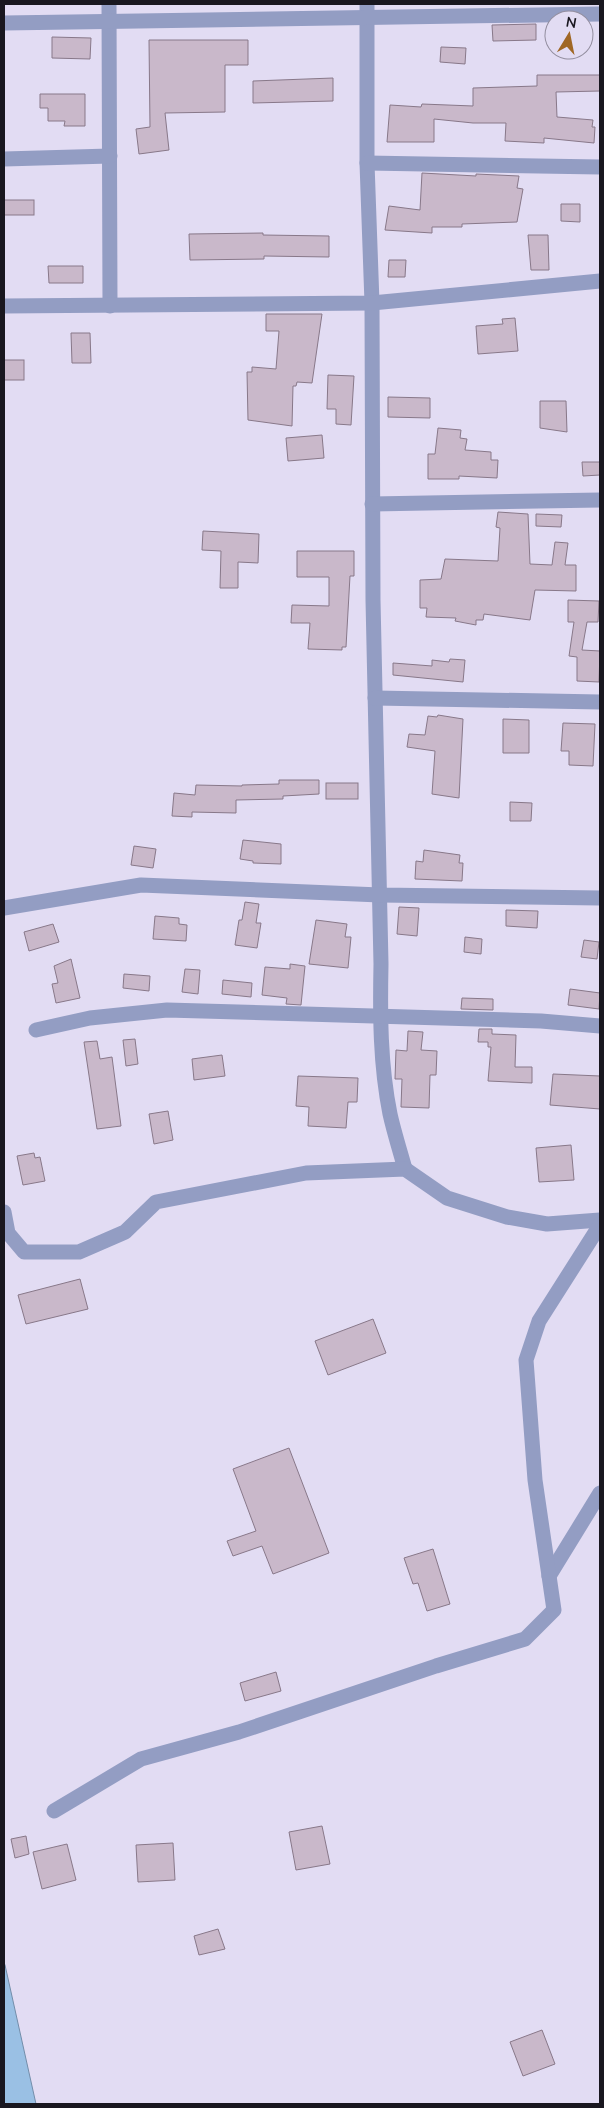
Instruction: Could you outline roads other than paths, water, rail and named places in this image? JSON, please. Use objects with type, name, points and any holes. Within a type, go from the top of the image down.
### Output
[{"type":"street","points":[[109,4],[110,306]]},
{"type":"street","points":[[368,11],[367,163],[372,303],[372,504],[380,895],[380,1016],[384,1071],[390,1114],[406,1169]]},
{"type":"street","points":[[4,23],[110,23],[368,11],[600,14]]},
{"type":"street","points":[[4,159],[110,156]]},
{"type":"street","points":[[367,163],[600,167]]},
{"type":"street","points":[[4,306],[372,303],[600,281]]},
{"type":"street","points":[[372,504],[600,500]]},
{"type":"street","points":[[375,698],[600,702]]},
{"type":"street","points":[[4,908],[141,885],[380,895],[600,898]]},
{"type":"street","points":[[36,1030],[90,1018],[167,1010],[541,1021],[600,1026]]},
{"type":"street","points":[[4,1212],[8,1233],[24,1252],[79,1252],[124,1232],[156,1202],[306,1173],[406,1169],[447,1198],[507,1218],[547,1224],[600,1220]]},
{"type":"street","points":[[54,1811],[141,1759],[239,1732],[436,1666],[526,1639],[554,1610],[535,1480],[526,1360],[539,1321],[600,1225]]},
{"type":"street","points":[[549,1576],[600,1493]]},
{"type":"water","points":[[4,1963],[5,1965],[36,2104],[4,2104]]}]
